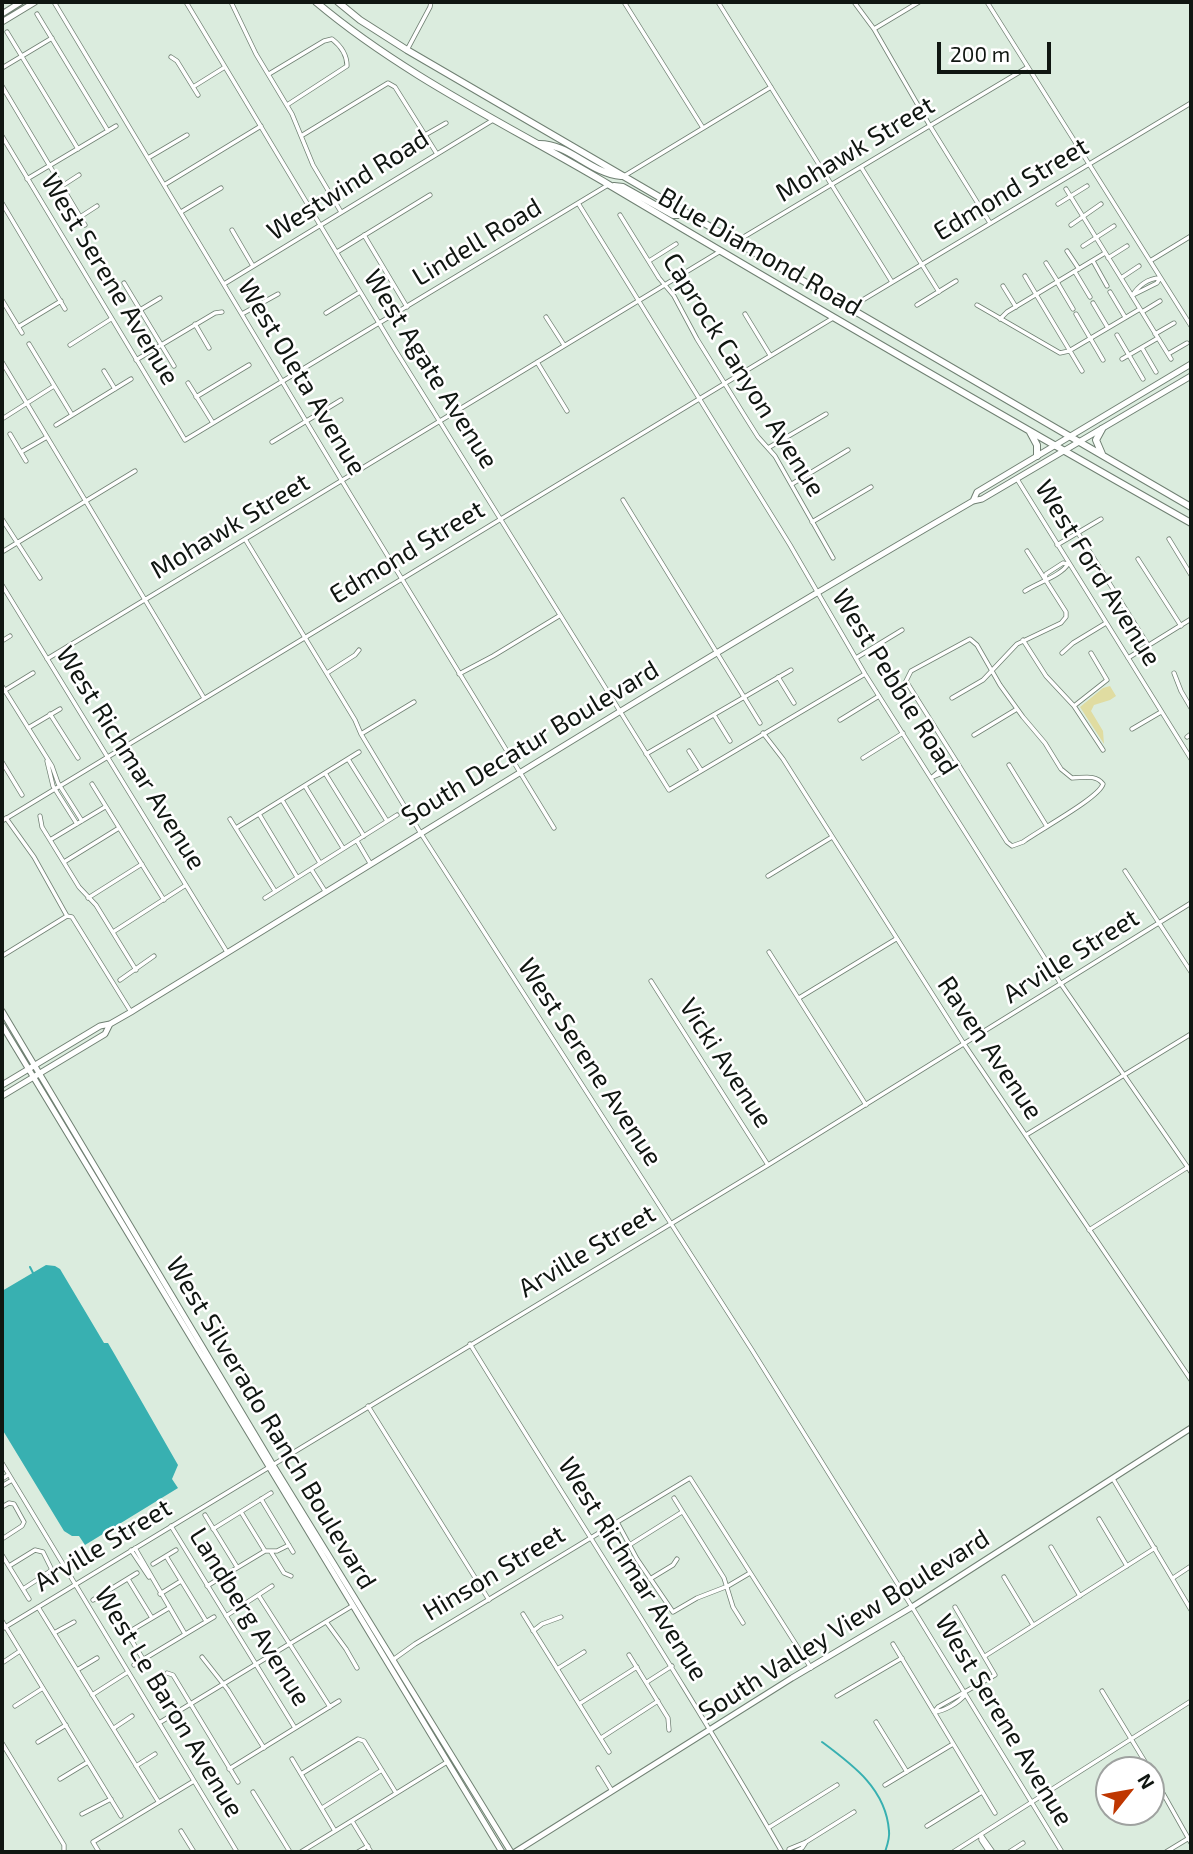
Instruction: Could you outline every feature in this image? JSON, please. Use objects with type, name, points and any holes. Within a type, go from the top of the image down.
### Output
[{"type":"highway","name":"Blue Diamond Road","points":[[316,2],[397,61],[493,120],[1191,523]]},
{"type":"highway","name":"Blue Diamond Road","points":[[338,2],[360,20],[407,50],[1191,507]]},
{"type":"highway","points":[[536,144],[551,144],[606,174],[624,176]]},
{"type":"highway","points":[[609,185],[624,187],[673,215],[691,215]]},
{"type":"highway","points":[[1102,429],[1096,440],[1104,456]]},
{"type":"highway","points":[[1029,430],[1037,445],[1037,456]]},
{"type":"main road","points":[[2,14],[22,2]]},
{"type":"main road","points":[[2,22],[36,2]]},
{"type":"main road","name":"South Decatur Boulevard","points":[[973,501],[977,492],[1191,364]]},
{"type":"main road","name":"South Decatur Boulevard","points":[[2,1085],[100,1026],[110,1024],[131,1012],[717,652],[1191,376]]},
{"type":"main road","name":"West Silverado Ranch Boulevard","points":[[2,1011],[352,1606],[513,1852]]},
{"type":"main road","name":"South Decatur Boulevard","points":[[2,1096],[105,1034],[110,1024]]},
{"type":"main road","name":"West Silverado Ranch Boulevard","points":[[2,1025],[270,1466],[364,1614],[447,1762],[502,1852]]},
{"type":"main road","name":"South Valley View Boulevard","points":[[513,1852],[912,1607],[1191,1427]]},
{"type":"main road","points":[[352,1606],[356,1606],[364,1614]]},
{"type":"street","name":"West Oleta Avenue","points":[[54,2],[401,579],[520,771]]},
{"type":"street","name":"West Agate Avenue","points":[[186,2],[379,324],[669,790],[701,770]]},
{"type":"street","points":[[231,2],[256,54],[287,105],[313,165],[341,212]]},
{"type":"street","points":[[407,50],[431,2]]},
{"type":"street","points":[[624,2],[702,128]]},
{"type":"street","points":[[718,2],[892,282]]},
{"type":"street","points":[[854,2],[874,29],[990,223]]},
{"type":"street","points":[[874,29],[919,2]]},
{"type":"street","points":[[987,2],[1191,326]]},
{"type":"street","points":[[37,14],[108,131]]},
{"type":"street","points":[[8,32],[78,149]]},
{"type":"street","points":[[2,68],[52,38]]},
{"type":"street","points":[[269,74],[324,41],[332,39],[339,44],[347,58],[343,71],[287,105]]},
{"type":"street","points":[[171,57],[177,61],[198,95]]},
{"type":"street","points":[[193,87],[225,67]]},
{"type":"street","name":"Mohawk Street","points":[[737,241],[1028,67]]},
{"type":"street","points":[[301,136],[391,83],[437,154]]},
{"type":"street","points":[[2,86],[85,225]]},
{"type":"street","points":[[624,176],[771,87]]},
{"type":"street","points":[[1189,104],[1191,111]]},
{"type":"street","name":"Edmond Street","points":[[850,307],[1189,104]]},
{"type":"street","name":"Westwind Road","points":[[224,284],[493,120]]},
{"type":"street","points":[[425,135],[446,122]]},
{"type":"street","points":[[27,179],[116,126]]},
{"type":"street","points":[[164,185],[261,126]]},
{"type":"street","points":[[148,158],[187,135]]},
{"type":"street","name":"West Serene Avenue","points":[[2,136],[185,440]]},
{"type":"street","points":[[861,167],[939,292]]},
{"type":"street","points":[[62,186],[79,175]]},
{"type":"street","name":"Lindell Road","points":[[185,440],[609,185]]},
{"type":"street","points":[[1058,204],[1087,186]]},
{"type":"street","points":[[181,212],[220,188]]},
{"type":"street","points":[[1066,189],[1171,359]]},
{"type":"street","points":[[337,252],[430,195]]},
{"type":"street","name":"West Pebble Road","points":[[578,203],[797,557],[879,696],[1061,984],[1190,1170]]},
{"type":"street","points":[[1071,225],[1101,204]]},
{"type":"street","points":[[2,205],[65,309]]},
{"type":"street","points":[[80,217],[97,206]]},
{"type":"street","name":"Caprock Canyon Avenue","points":[[620,215],[688,319],[697,339],[758,437],[792,484],[832,558]]},
{"type":"street","points":[[1083,246],[1114,226]]},
{"type":"street","points":[[232,230],[253,266]]},
{"type":"street","points":[[364,235],[407,307]]},
{"type":"street","points":[[1150,261],[1191,236]]},
{"type":"street","points":[[649,261],[676,244]]},
{"type":"street","points":[[1108,258],[1127,246]]},
{"type":"street","points":[[1067,251],[1090,297]]},
{"type":"street","name":"Mohawk Street","points":[[47,659],[719,252]]},
{"type":"street","points":[[1000,319],[1105,253]]},
{"type":"street","points":[[1093,261],[1107,286]]},
{"type":"street","points":[[1046,263],[1103,360]]},
{"type":"street","points":[[1121,278],[1139,266]]},
{"type":"street","points":[[1025,276],[1082,371]]},
{"type":"street","points":[[1132,296],[1136,289],[1146,282],[1160,278]]},
{"type":"street","points":[[917,305],[956,281]]},
{"type":"street","points":[[124,283],[174,366]]},
{"type":"street","points":[[1003,286],[1016,307]]},
{"type":"street","points":[[326,313],[360,292]]},
{"type":"street","points":[[1110,292],[1126,318]]},
{"type":"street","points":[[242,314],[278,293]]},
{"type":"street","points":[[140,310],[160,298]]},
{"type":"street","points":[[2,300],[22,333]]},
{"type":"street","points":[[977,305],[1056,352],[1069,351],[1160,300]]},
{"type":"street","points":[[18,327],[61,301]]},
{"type":"street","points":[[1093,303],[1108,328]]},
{"type":"street","points":[[136,360],[195,324],[222,312]]},
{"type":"street","points":[[745,314],[770,355]]},
{"type":"street","points":[[547,317],[564,345]]},
{"type":"street","name":"Edmond Street","points":[[4,820],[833,318]]},
{"type":"street","points":[[70,345],[111,319]]},
{"type":"street","points":[[1122,359],[1142,348],[1174,323]]},
{"type":"street","points":[[195,324],[209,348]]},
{"type":"street","points":[[1117,335],[1143,379]]},
{"type":"street","points":[[1168,354],[1187,343]]},
{"type":"street","points":[[29,344],[72,415]]},
{"type":"street","points":[[1142,348],[1156,372]]},
{"type":"street","points":[[2,362],[204,698]]},
{"type":"street","points":[[537,362],[567,411]]},
{"type":"street","points":[[196,397],[249,365]]},
{"type":"street","points":[[104,371],[115,389]]},
{"type":"street","points":[[56,425],[131,379]]},
{"type":"street","points":[[188,383],[213,424]]},
{"type":"street","points":[[2,419],[54,386]]},
{"type":"street","points":[[272,442],[341,400]]},
{"type":"street","points":[[768,448],[826,414]]},
{"type":"street","points":[[10,434],[26,461]]},
{"type":"street","points":[[21,452],[47,437]]},
{"type":"street","points":[[792,484],[848,450]]},
{"type":"street","points":[[2,552],[135,471]]},
{"type":"street","name":"West Ford Avenue","points":[[1017,479],[1191,760]]},
{"type":"street","points":[[812,522],[871,487]]},
{"type":"street","points":[[623,500],[760,723]]},
{"type":"street","points":[[2,519],[40,578]]},
{"type":"street","points":[[1057,545],[1101,519]]},
{"type":"street","points":[[1078,533],[1148,646]]},
{"type":"street","name":"West Serene Avenue","points":[[245,539],[420,832],[912,1607],[1062,1852]]},
{"type":"street","points":[[1169,539],[1191,575]]},
{"type":"street","points":[[952,698],[992,671],[1023,640],[1066,617],[1066,612],[1027,551]]},
{"type":"street","points":[[1138,559],[1181,626]]},
{"type":"street","points":[[1025,591],[1045,579],[1046,574],[1055,568],[1063,563],[1068,564]]},
{"type":"street","name":"West Richmar Avenue","points":[[2,585],[227,952]]},
{"type":"street","points":[[459,674],[559,616]]},
{"type":"street","points":[[1128,658],[1191,620]]},
{"type":"street","points":[[1062,653],[1106,623]]},
{"type":"street","points":[[856,658],[902,630]]},
{"type":"street","points":[[2,641],[10,636]]},
{"type":"street","points":[[970,639],[977,645],[992,671],[1061,769],[1072,778],[1098,778],[1103,784],[1102,789],[1091,799],[1023,842],[1012,846],[906,681],[911,671],[970,639]]},
{"type":"street","points":[[1023,640],[1046,677],[1074,706],[1103,750]]},
{"type":"street","points":[[327,673],[355,656],[359,650]]},
{"type":"street","points":[[1074,706],[1107,680],[1091,653]]},
{"type":"street","points":[[646,754],[790,670]]},
{"type":"street","points":[[33,673],[3,689],[47,758],[57,787],[77,824]]},
{"type":"street","points":[[1174,673],[1191,708]]},
{"type":"street","points":[[689,751],[701,770],[866,674]]},
{"type":"street","points":[[778,677],[794,704]]},
{"type":"street","points":[[840,720],[879,696]]},
{"type":"street","points":[[361,734],[414,702]]},
{"type":"street","points":[[28,728],[60,709]]},
{"type":"street","points":[[974,735],[1017,709]]},
{"type":"street","points":[[1132,729],[1161,712]]},
{"type":"street","points":[[50,714],[78,758]]},
{"type":"street","points":[[713,715],[730,741]]},
{"type":"street","name":"Raven Avenue","points":[[764,733],[783,758],[895,939],[964,1044],[1191,1380]]},
{"type":"street","points":[[863,758],[903,733]]},
{"type":"street","points":[[236,828],[359,752]]},
{"type":"street","points":[[348,759],[387,821]]},
{"type":"street","points":[[2,762],[22,795]]},
{"type":"street","points":[[931,778],[948,764],[957,762]]},
{"type":"street","points":[[1009,765],[1046,825]]},
{"type":"street","points":[[520,771],[554,828]]},
{"type":"street","points":[[325,773],[363,836]]},
{"type":"street","points":[[92,784],[164,900]]},
{"type":"street","points":[[305,786],[344,848]]},
{"type":"street","points":[[57,787],[82,821]]},
{"type":"street","points":[[282,800],[320,863]]},
{"type":"street","points":[[50,841],[106,807]]},
{"type":"street","points":[[259,814],[297,877]]},
{"type":"street","points":[[265,898],[397,815]]},
{"type":"street","points":[[40,816],[42,827],[50,841],[79,887],[96,905],[136,970]]},
{"type":"street","points":[[230,819],[275,891]]},
{"type":"street","points":[[4,820],[34,858],[131,1012]]},
{"type":"street","points":[[64,862],[120,828]]},
{"type":"street","points":[[768,876],[832,837]]},
{"type":"street","points":[[356,840],[370,863]]},
{"type":"street","points":[[88,898],[142,864]]},
{"type":"street","points":[[311,869],[324,891]]},
{"type":"street","points":[[1125,871],[1191,972]]},
{"type":"street","points":[[113,932],[186,885]]},
{"type":"street","name":"Arville Street","points":[[4,1628],[768,1166],[1191,903]]},
{"type":"street","points":[[2,957],[69,916]]},
{"type":"street","points":[[798,998],[895,939]]},
{"type":"street","points":[[769,952],[866,1105]]},
{"type":"street","points":[[120,980],[154,956]]},
{"type":"street","name":"Vicki Avenue","points":[[651,981],[768,1166]]},
{"type":"street","points":[[1026,1136],[1191,1034]]},
{"type":"street","points":[[1089,1230],[1190,1170]]},
{"type":"street","name":"West Richmar Avenue","points":[[470,1344],[712,1730],[782,1852]]},
{"type":"street","points":[[368,1406],[489,1600]]},
{"type":"street","name":"West Le Baron Avenue","points":[[2,1464],[237,1852]]},
{"type":"street","points":[[2,1479],[9,1475]]},
{"type":"street","name":"Hinson Street","points":[[390,1662],[415,1644],[690,1478],[750,1573]]},
{"type":"street","points":[[1113,1479],[1191,1610]]},
{"type":"street","points":[[2,1486],[12,1480]]},
{"type":"street","points":[[214,1529],[271,1493]]},
{"type":"street","points":[[674,1498],[728,1586],[733,1607],[743,1623]]},
{"type":"street","points":[[261,1499],[293,1552]]},
{"type":"street","points":[[2,1507],[12,1503],[24,1523],[2,1539]]},
{"type":"street","points":[[241,1512],[265,1551]]},
{"type":"street","points":[[630,1544],[682,1512]]},
{"type":"street","points":[[205,1515],[237,1567]]},
{"type":"street","points":[[1099,1519],[1127,1566]]},
{"type":"street","points":[[617,1522],[673,1612],[750,1573],[811,1668]]},
{"type":"street","name":"Landberg Avenue","points":[[171,1525],[295,1728]]},
{"type":"street","points":[[207,1586],[265,1551],[271,1552],[289,1545]]},
{"type":"street","points":[[1051,1548],[1080,1596]]},
{"type":"street","points":[[985,1656],[1155,1548]]},
{"type":"street","points":[[9,1566],[40,1549],[43,1552],[52,1570],[23,1589]]},
{"type":"street","points":[[133,1549],[184,1634]]},
{"type":"street","points":[[152,1564],[176,1550]]},
{"type":"street","points":[[271,1552],[284,1573],[291,1576]]},
{"type":"street","points":[[2,1555],[29,1599]]},
{"type":"street","points":[[166,1556],[206,1621]]},
{"type":"street","points":[[650,1579],[677,1559]]},
{"type":"street","points":[[1173,1578],[1191,1566]]},
{"type":"street","points":[[93,1600],[137,1573]]},
{"type":"street","points":[[1004,1577],[1033,1625]]},
{"type":"street","points":[[128,1579],[152,1618]]},
{"type":"street","points":[[160,1594],[181,1581]]},
{"type":"street","points":[[226,1616],[272,1586]]},
{"type":"street","points":[[103,1594],[143,1659]]},
{"type":"street","points":[[259,1595],[330,1707]]},
{"type":"street","points":[[159,1723],[352,1606]]},
{"type":"street","points":[[38,1607],[158,1801]]},
{"type":"street","points":[[934,1712],[938,1707],[995,1675],[955,1607]]},
{"type":"street","points":[[127,1633],[169,1608]]},
{"type":"street","points":[[523,1614],[609,1752]]},
{"type":"street","points":[[134,1665],[214,1617]]},
{"type":"street","points":[[533,1631],[552,1619],[561,1617]]},
{"type":"street","points":[[2,1621],[121,1816]]},
{"type":"street","points":[[54,1633],[74,1622]]},
{"type":"street","points":[[327,1623],[357,1668]]},
{"type":"street","points":[[894,1644],[995,1814]]},
{"type":"street","points":[[2,1663],[20,1651]]},
{"type":"street","points":[[557,1669],[584,1652]]},
{"type":"street","points":[[629,1655],[668,1718],[669,1730]]},
{"type":"street","points":[[202,1657],[223,1684],[264,1748]]},
{"type":"street","points":[[77,1670],[97,1658]]},
{"type":"street","points":[[837,1696],[902,1658]]},
{"type":"street","points":[[647,1682],[672,1666]]},
{"type":"street","points":[[579,1704],[638,1667]]},
{"type":"street","points":[[92,1695],[128,1672]]},
{"type":"street","points":[[167,1673],[173,1675],[238,1783]]},
{"type":"street","points":[[15,1706],[43,1688]]},
{"type":"street","points":[[1102,1690],[1141,1756]]},
{"type":"street","points":[[229,1769],[339,1701]]},
{"type":"street","points":[[600,1738],[658,1701]]},
{"type":"street","points":[[953,1852],[1191,1701]]},
{"type":"street","points":[[113,1729],[132,1716]]},
{"type":"street","points":[[876,1722],[907,1772]]},
{"type":"street","points":[[38,1742],[66,1725]]},
{"type":"street","points":[[301,1774],[361,1740],[396,1793]]},
{"type":"street","points":[[2,1743],[64,1845],[64,1852]]},
{"type":"street","points":[[884,1785],[953,1744]]},
{"type":"street","points":[[136,1766],[156,1754]]},
{"type":"street","points":[[292,1759],[335,1831]]},
{"type":"street","points":[[60,1779],[88,1762]]},
{"type":"street","points":[[301,1852],[447,1762]]},
{"type":"street","points":[[598,1768],[612,1791]]},
{"type":"street","points":[[321,1808],[382,1770]]},
{"type":"street","points":[[99,1852],[93,1842],[194,1781]]},
{"type":"street","points":[[768,1828],[837,1785]]},
{"type":"street","points":[[253,1792],[290,1852]]},
{"type":"street","points":[[927,1826],[982,1792]]},
{"type":"street","points":[[1165,1796],[1191,1839],[1166,1852]]},
{"type":"street","points":[[82,1814],[111,1799]]},
{"type":"street","points":[[789,1852],[789,1849],[806,1842],[854,1812]]},
{"type":"street","points":[[352,1821],[371,1852]]},
{"type":"street","points":[[181,1831],[194,1852]]},
{"type":"street","points":[[981,1835],[991,1852]]},
{"type":"street","points":[[794,1852],[806,1842]]},
{"type":"street","points":[[1009,1852],[1023,1843]]},
{"type":"street","points":[[358,1852],[368,1846]]},
{"type":"shaded area","points":[[1110,686],[1116,696],[1094,705],[1091,711],[1103,731],[1104,744],[1080,707],[1103,688]]},
{"type":"water","points":[[46,1265],[60,1269],[104,1343],[108,1343],[178,1465],[172,1479],[178,1488],[85,1545],[79,1536],[72,1536],[64,1531],[2,1429],[2,1291]]},
{"type":"waterway","points":[[30,1267],[34,1275]]},
{"type":"waterway","points":[[822,1742],[856,1769],[875,1790],[887,1816],[889,1834],[885,1852]]}]
